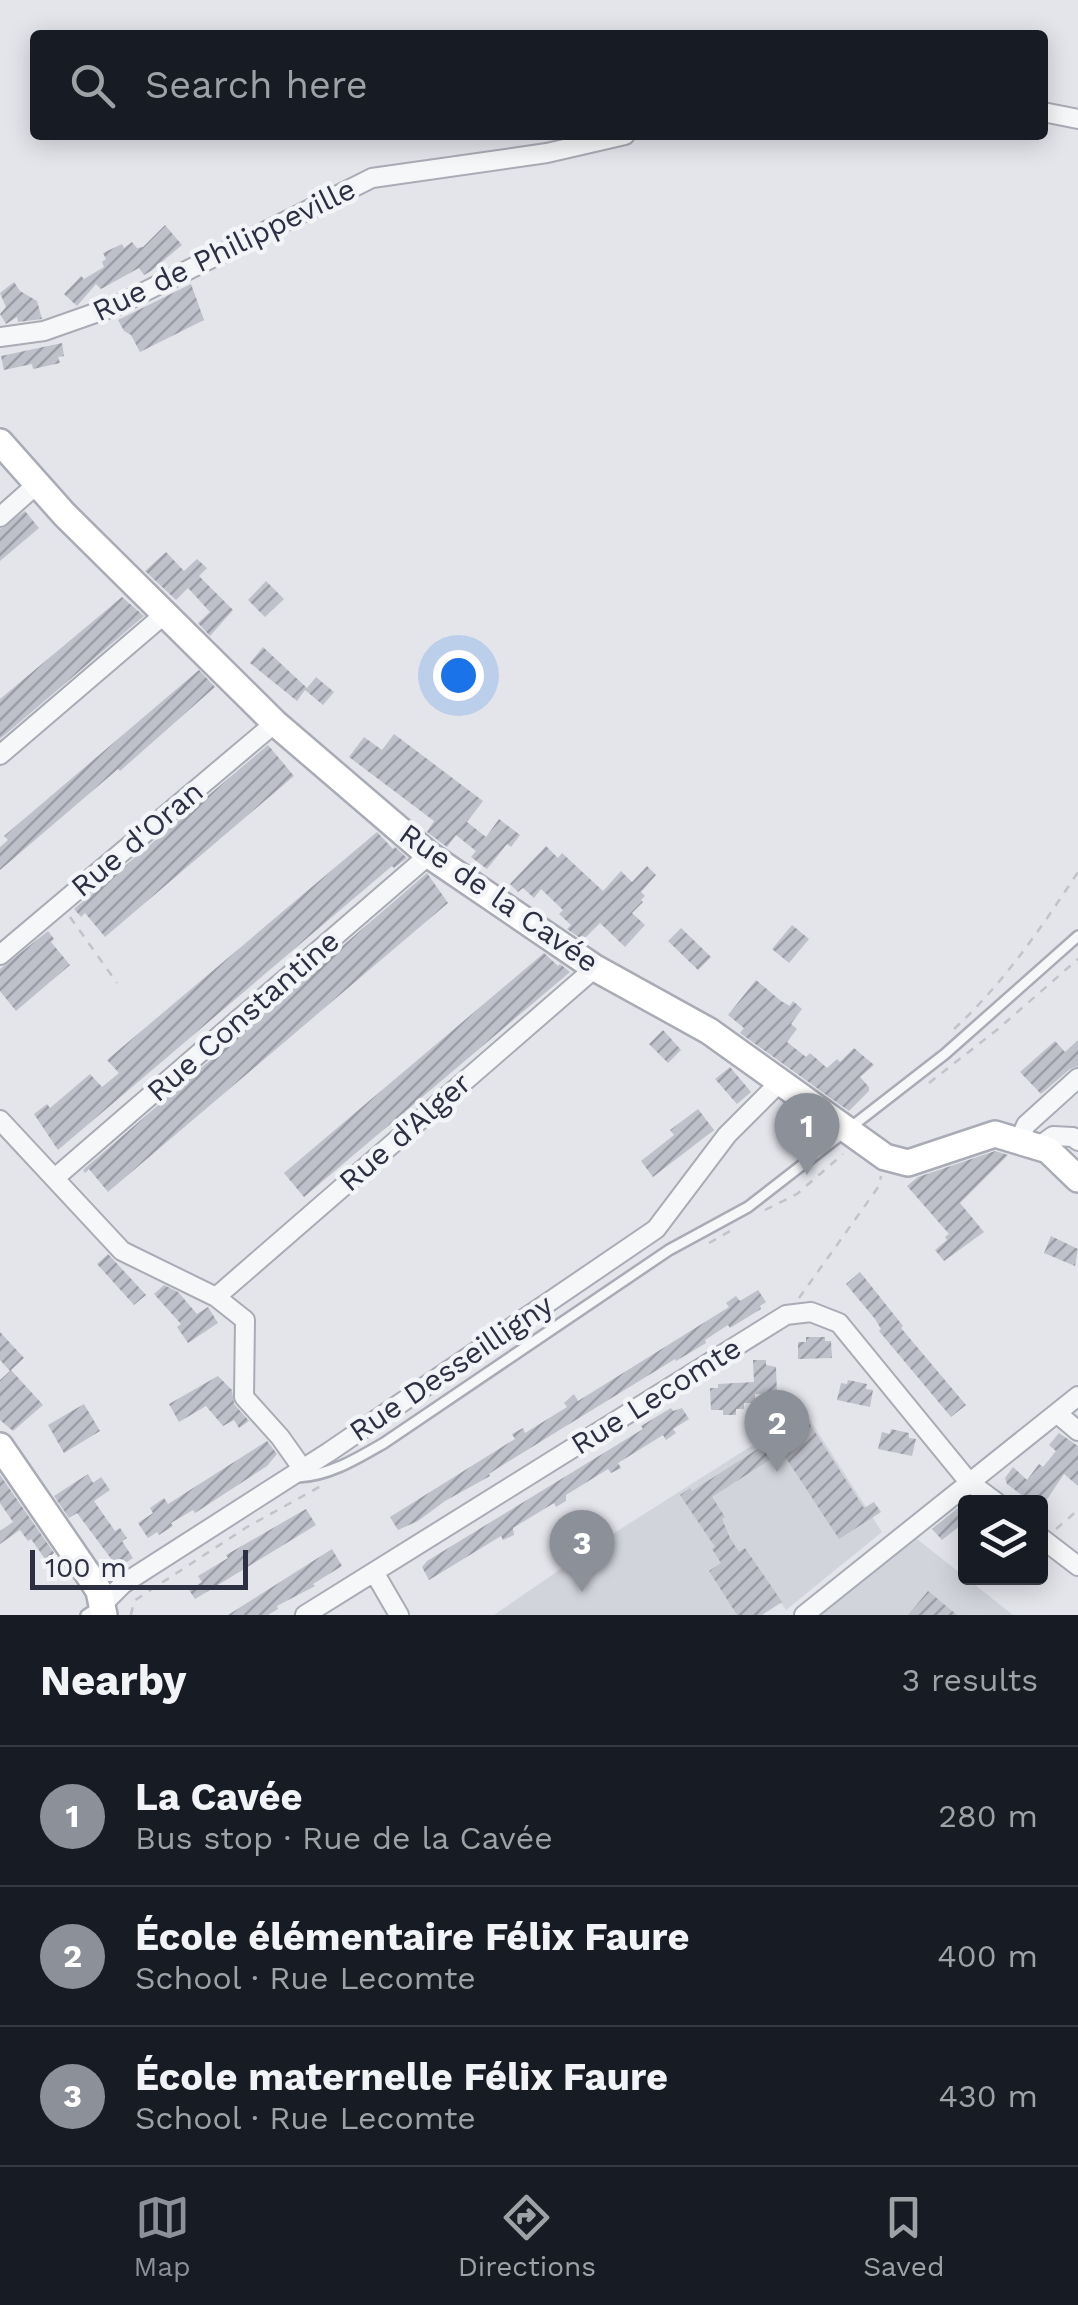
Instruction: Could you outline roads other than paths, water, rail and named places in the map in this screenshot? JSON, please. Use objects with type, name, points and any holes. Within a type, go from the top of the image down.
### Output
[{"type":"street","points":[[1048,113],[1078,119]]},
{"type":"street","name":"Rue de Philippeville","points":[[0,337],[44,331],[118,305],[372,178],[547,153],[604,140]]},
{"type":"street","name":"Rue de la Cavée","points":[[0,442],[36,486],[275,724],[429,855],[595,968],[709,1032],[885,1157],[908,1163],[996,1134],[1028,1144]]},
{"type":"street","points":[[0,516],[36,486]]},
{"type":"street","points":[[0,755],[166,612]]},
{"type":"street","name":"Rue d'Oran","points":[[0,954],[275,724]]},
{"type":"street","name":"Rue Constantine","points":[[56,1177],[429,855]]},
{"type":"street","name":"Rue d'Alger","points":[[216,1297],[595,968]]},
{"type":"street","points":[[1028,1144],[1026,1125],[1078,1078]]},
{"type":"street","name":"Rue Desseilligny","points":[[98,1611],[123,1584],[296,1473],[656,1229],[727,1135],[781,1080]]},
{"type":"street","points":[[0,1120],[122,1251],[216,1297],[245,1320],[244,1398],[280,1437],[296,1473]]},
{"type":"street","points":[[1028,1144],[1053,1136],[1078,1141]]},
{"type":"street","points":[[1028,1144],[1048,1150],[1078,1179]]},
{"type":"street","name":"Rue Lecomte","points":[[305,1615],[786,1315],[811,1312],[839,1323],[969,1482]]},
{"type":"street","points":[[804,1615],[1078,1396]]},
{"type":"street","points":[[1058,1414],[1078,1430]]},
{"type":"street","points":[[0,1446],[90,1577],[98,1611]]},
{"type":"street","points":[[969,1482],[987,1495]]},
{"type":"street","points":[[1048,1543],[1078,1566]]},
{"type":"street","points":[[374,1572],[400,1615]]},
{"type":"lane","points":[[296,1473],[310,1477],[339,1467],[384,1443],[669,1250],[748,1207],[945,1054],[1078,936]]},
{"type":"place","name":"La Cavée","points":[[807,1175]]},
{"type":"place","name":"École élémentaire Félix Faure","points":[[777,1472]]},
{"type":"place","name":"École maternelle Félix Faure","points":[[582,1592]]}]
